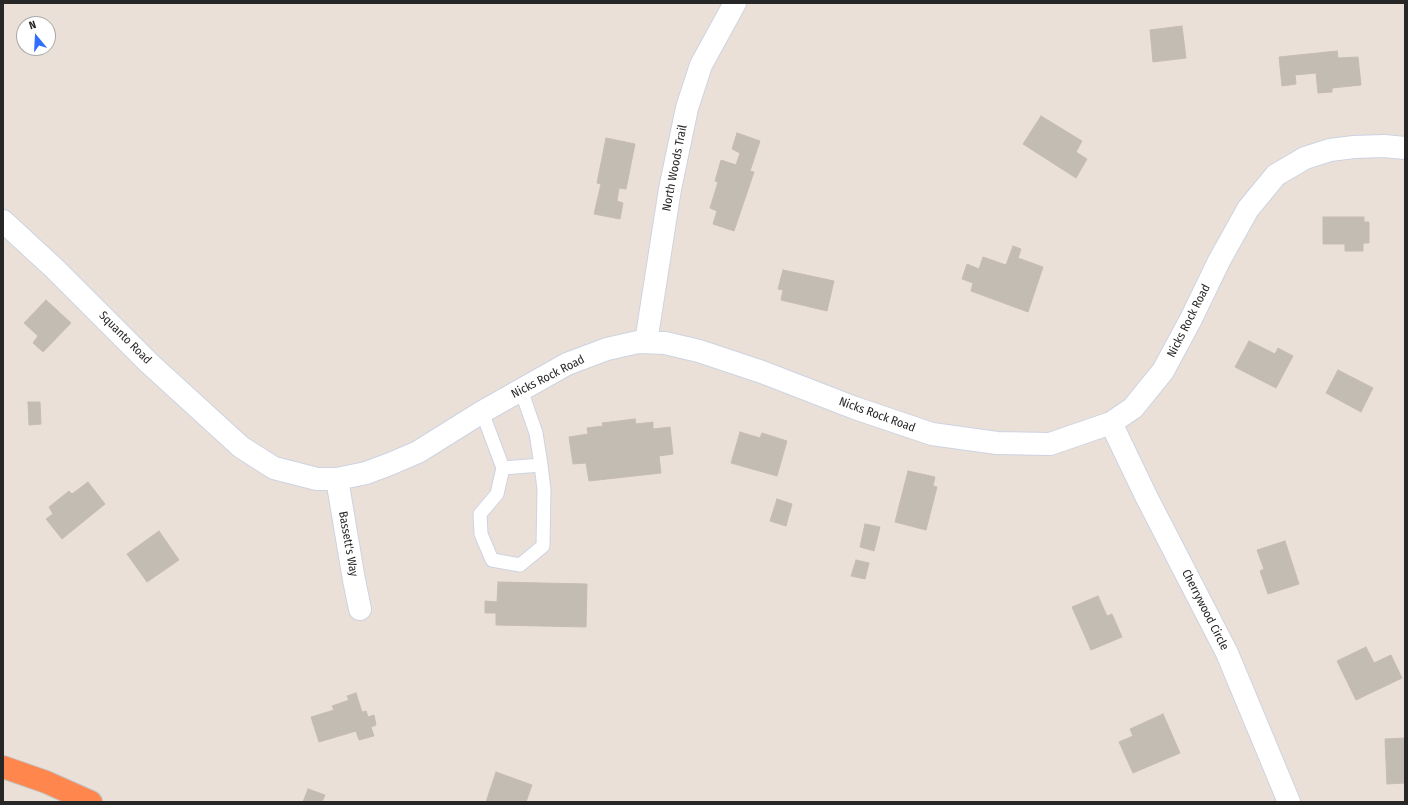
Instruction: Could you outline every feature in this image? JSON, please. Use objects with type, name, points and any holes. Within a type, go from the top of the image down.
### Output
[{"type":"highway","points":[[3,767],[46,782],[91,802]]},
{"type":"street","name":"North Woods Trail","points":[[646,342],[670,189],[687,108],[701,65],[735,3]]},
{"type":"street","name":"Nicks Rock Road","points":[[249,452],[274,468],[317,479],[337,479],[366,473],[418,452],[482,412],[567,364],[600,352],[638,342],[665,342],[699,351],[762,372],[855,408],[932,434],[997,443],[1050,444],[1111,423],[1133,408],[1163,371],[1191,320],[1219,261],[1244,216],[1252,203],[1276,175],[1305,158],[1330,150],[1354,147],[1384,146],[1405,148]]},
{"type":"street","name":"Squanto Road","points":[[3,220],[56,269],[150,363],[241,447],[249,452]]},
{"type":"street","name":"Cherrywood Circle","points":[[1111,423],[1147,498],[1227,653],[1288,802]]},
{"type":"street","name":"Bassett's Way","points":[[337,479],[360,609]]},
{"type":"lane","points":[[482,412],[503,468],[497,494],[480,514],[481,534],[492,560],[520,565],[543,546],[544,489],[536,433],[521,390]]},
{"type":"lane","points":[[503,468],[541,465]]},
{"type":"building","points":[[1182,26],[1186,58],[1153,62],[1150,30]]},
{"type":"building","points":[[1337,51],[1338,58],[1358,57],[1361,85],[1332,88],[1332,92],[1318,93],[1316,73],[1295,75],[1296,84],[1282,86],[1279,57]]},
{"type":"building","points":[[1041,116],[1082,141],[1076,152],[1087,159],[1076,178],[1023,144]]},
{"type":"building","points":[[737,133],[760,141],[750,171],[754,172],[734,231],[713,224],[717,211],[710,208],[718,182],[715,181],[721,160],[736,165],[740,153],[732,149]]},
{"type":"building","points":[[606,138],[635,144],[626,189],[619,188],[617,201],[623,203],[620,219],[594,214],[601,184],[597,183]]},
{"type":"building","points":[[1323,217],[1364,217],[1364,222],[1369,222],[1369,243],[1363,243],[1363,251],[1345,251],[1345,244],[1323,244]]},
{"type":"building","points":[[1013,246],[1021,249],[1018,258],[1043,267],[1028,312],[971,291],[973,283],[962,279],[967,264],[979,269],[983,257],[1006,265]]},
{"type":"building","points":[[783,270],[834,281],[827,311],[781,300],[783,290],[778,289]]},
{"type":"building","points":[[46,300],[71,323],[43,352],[33,343],[38,336],[24,323]]},
{"type":"building","points":[[1249,341],[1275,354],[1278,348],[1293,356],[1276,388],[1235,367]]},
{"type":"building","points":[[1338,370],[1373,388],[1361,412],[1326,393]]},
{"type":"building","points":[[28,402],[40,402],[41,424],[29,425]]},
{"type":"building","points":[[635,419],[636,424],[653,422],[653,429],[670,427],[673,454],[659,456],[661,473],[589,481],[586,463],[573,464],[569,437],[588,434],[587,428],[603,426],[602,423]]},
{"type":"building","points":[[740,432],[760,438],[762,433],[787,441],[777,476],[731,463]]},
{"type":"building","points":[[908,471],[935,477],[933,486],[937,487],[926,530],[895,522]]},
{"type":"building","points":[[88,482],[105,504],[62,539],[46,519],[53,514],[49,507],[69,491],[72,494]]},
{"type":"building","points":[[777,499],[792,504],[786,526],[770,521]]},
{"type":"building","points":[[865,524],[880,527],[874,551],[860,547]]},
{"type":"building","points":[[159,531],[179,560],[147,582],[127,554]]},
{"type":"building","points":[[1285,541],[1299,584],[1268,594],[1260,571],[1264,569],[1257,550]]},
{"type":"building","points":[[856,560],[869,563],[865,579],[851,576]]},
{"type":"building","points":[[498,582],[587,584],[586,627],[496,625],[496,613],[485,613],[485,601],[497,602]]},
{"type":"building","points":[[1098,596],[1107,616],[1112,614],[1122,637],[1091,650],[1072,607]]},
{"type":"building","points":[[1366,647],[1374,663],[1391,655],[1402,678],[1356,700],[1337,661]]},
{"type":"building","points":[[356,693],[362,712],[366,711],[368,717],[374,715],[376,725],[371,727],[374,736],[359,740],[356,731],[319,742],[311,717],[334,710],[332,706],[349,700],[347,696]]},
{"type":"building","points":[[1163,714],[1180,753],[1133,773],[1119,742],[1133,736],[1130,729]]},
{"type":"building","points":[[1405,738],[1405,783],[1387,784],[1385,739]]},
{"type":"building","points":[[496,772],[532,785],[526,802],[486,802]]},
{"type":"building","points":[[308,789],[325,795],[322,802],[303,802]]}]
